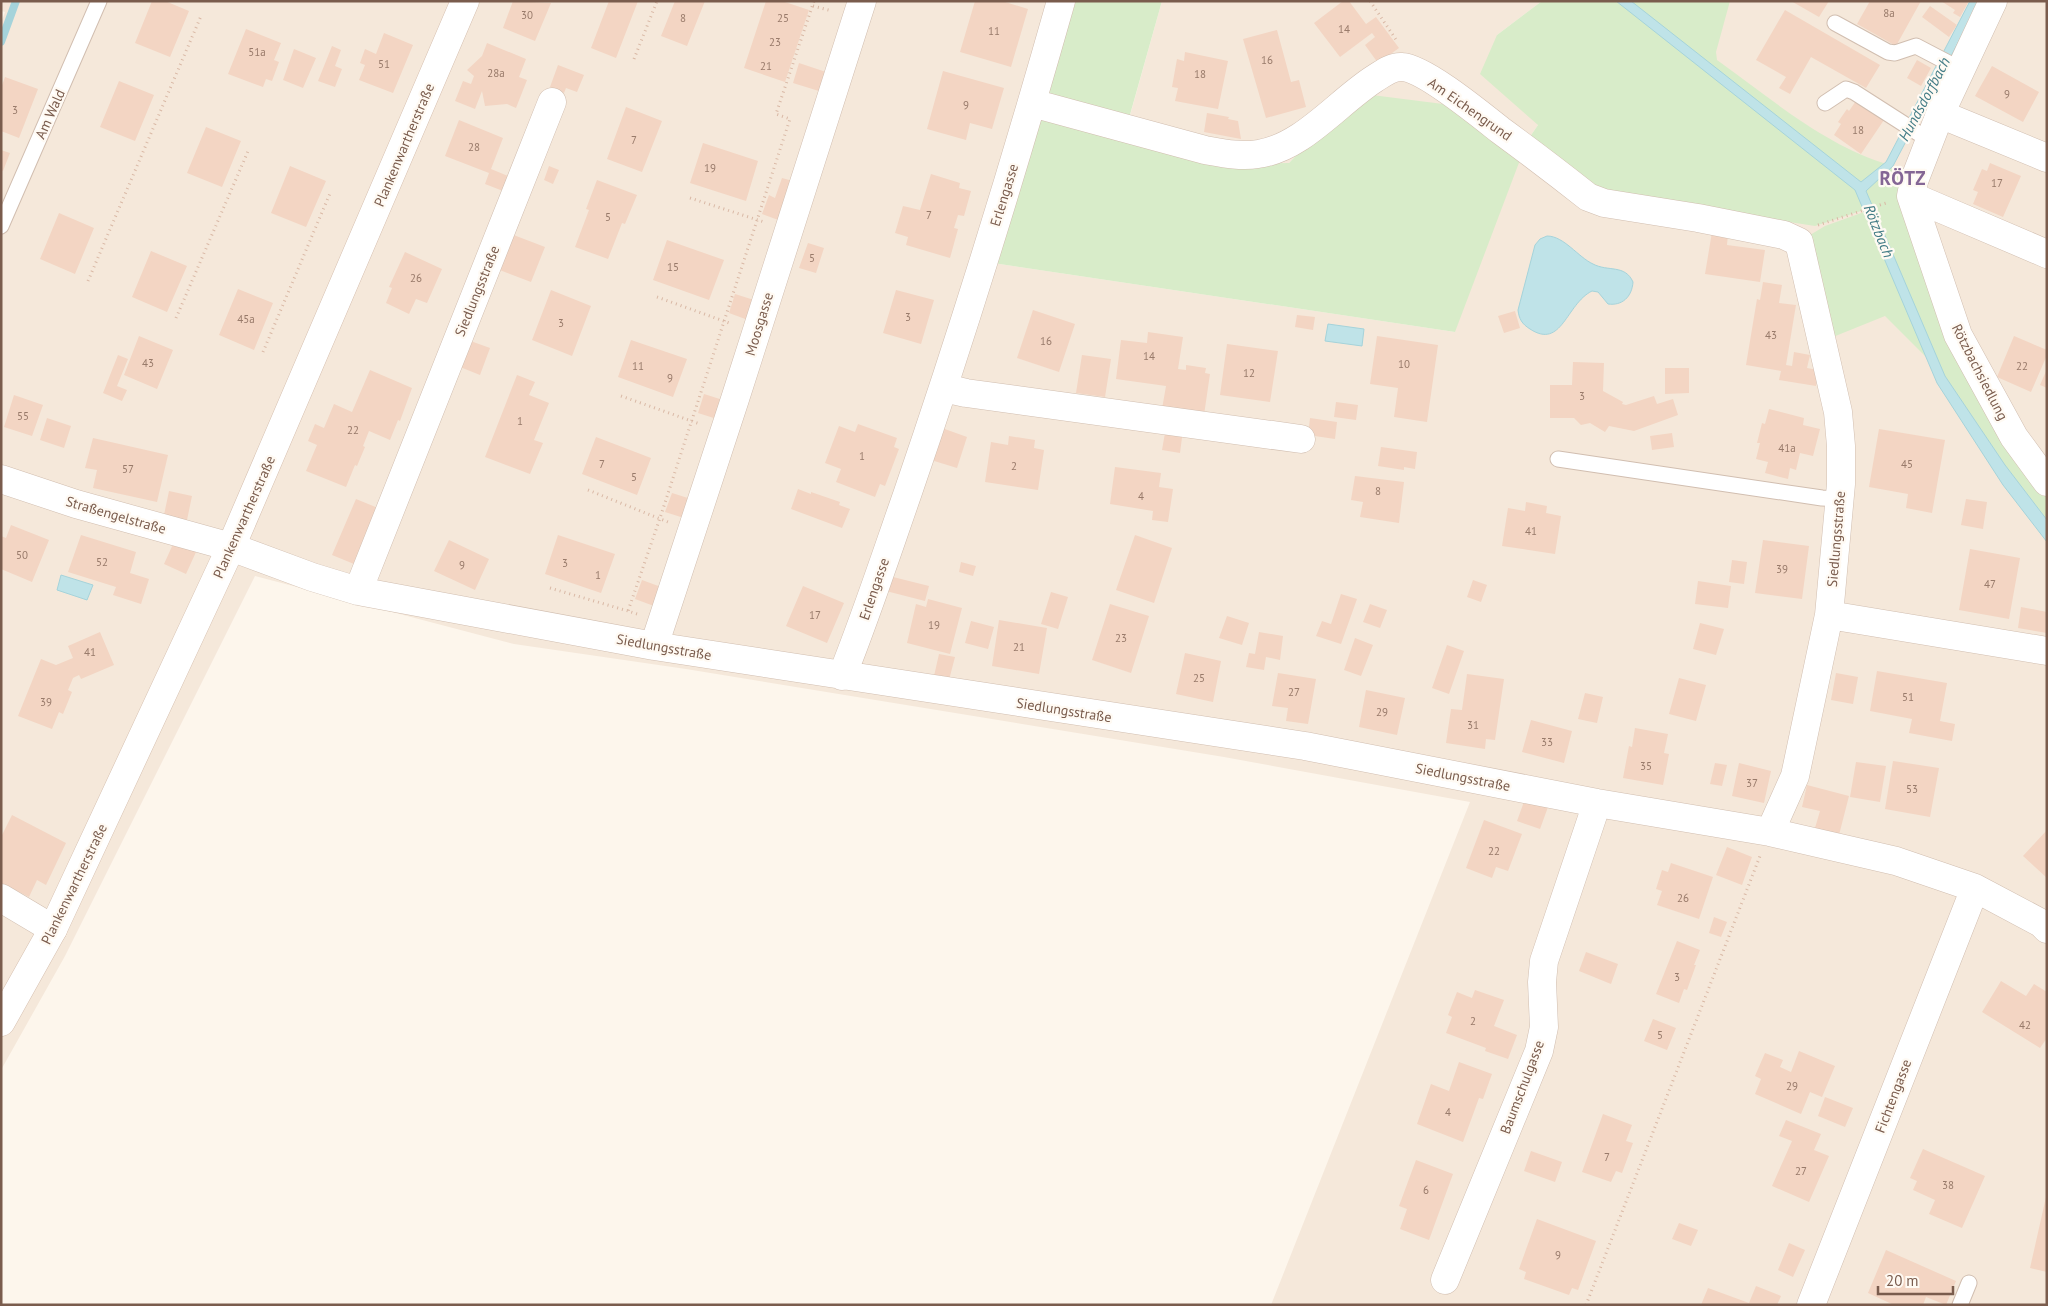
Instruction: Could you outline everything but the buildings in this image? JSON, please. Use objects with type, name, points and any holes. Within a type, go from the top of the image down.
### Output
[{"type":"street","name":"Plankenwartherstraße","points":[[1,1022],[53,929],[232,547],[466,1]]},
{"type":"street","name":"Moosgasse","points":[[658,634],[862,1]]},
{"type":"street","name":"Erlengasse","points":[[842,676],[867,610],[944,388],[1032,103],[1061,1]]},
{"type":"street","points":[[1993,1],[1956,67],[1929,128],[1914,181],[1900,199],[2047,254]]},
{"type":"street","points":[[1032,103],[1205,150],[1256,155],[1270,152],[1297,140],[1360,90],[1390,69],[1401,67],[1410,69]]},
{"type":"street","name":"Am Eichengrund","points":[[1410,69],[1458,97],[1588,197],[1604,203],[1698,218],[1784,235],[1799,242]]},
{"type":"street","name":"Siedlungsstraße","points":[[358,591],[552,102]]},
{"type":"street","points":[[1929,128],[2047,158]]},
{"type":"street","name":"Rötzbachsiedlung","points":[[1900,199],[1958,335],[2014,438],[2047,482]]},
{"type":"street","name":"Siedlungsstraße","points":[[1770,832],[1794,776],[1829,615],[1840,499],[1841,446],[1838,412],[1799,242]]},
{"type":"street","points":[[944,388],[1014,400],[1301,439]]},
{"type":"street","name":"Straßengelstraße","points":[[1,479],[76,504],[232,547]]},
{"type":"street","name":"Siedlungsstraße","points":[[232,547],[312,577],[358,591],[658,634],[842,676],[1305,746],[1597,803],[1770,832],[1896,861],[1975,888],[2040,923],[2047,929]]},
{"type":"street","points":[[1829,615],[2047,652]]},
{"type":"street","name":"Baumschulgasse","points":[[1445,1280],[1539,1051],[1544,1027],[1542,982],[1544,961],[1597,803]]},
{"type":"street","name":"Fichtengasse","points":[[1812,1305],[1975,888]]},
{"type":"street","points":[[1,898],[53,929]]},
{"type":"lane","name":"Am Wald","points":[[1,226],[99,1]]},
{"type":"lane","points":[[1835,23],[1888,52],[1895,54],[1916,46],[1956,67]]},
{"type":"lane","points":[[1825,103],[1846,89],[1900,121],[1929,128]]},
{"type":"lane","points":[[1558,459],[1822,498],[1840,499]]},
{"type":"lane","points":[[1960,1305],[1969,1283]]},
{"type":"path","points":[[634,58],[656,1]]},
{"type":"path","points":[[628,611],[790,119],[776,114],[814,1]]},
{"type":"path","points":[[1370,1],[1402,46],[1402,60],[1410,69]]},
{"type":"path","points":[[88,280],[201,16]]},
{"type":"path","points":[[176,318],[249,149]]},
{"type":"path","points":[[263,352],[331,191]]},
{"type":"path","points":[[690,198],[788,231]]},
{"type":"path","points":[[1846,217],[1900,199]]},
{"type":"path","points":[[657,297],[756,333]]},
{"type":"path","points":[[621,396],[724,433]]},
{"type":"path","points":[[588,490],[692,531]]},
{"type":"path","points":[[550,588],[628,611],[658,634]]},
{"type":"path","points":[[1586,1305],[1770,832]]},
{"type":"shaded area","points":[[1,1],[1076,1],[993,263],[1455,332],[1357,93],[1289,163],[1231,164],[1124,137],[1162,1],[1542,1],[1497,35],[1538,125],[1527,141],[1543,154],[1548,1],[2047,1],[2047,1305],[1271,1305],[1470,802],[1224,757],[686,669],[514,644],[255,576],[65,956],[1,1070],[1,23],[5,12],[1,11]]},
{"type":"green space","points":[[1076,1],[1162,1],[1124,136],[1231,164],[1289,163],[1356,93],[1443,104],[1520,160],[1455,332],[993,263]]},
{"type":"green space","points":[[1542,1],[1730,1],[1716,52],[1717,60],[1778,105],[1822,134],[1867,157],[1890,165],[1911,196],[1958,335],[2047,482],[2047,520],[2005,465],[1945,376],[1885,316],[1828,339],[1810,235],[1825,226],[1864,212],[1883,259],[1893,256],[1873,207],[1815,226],[1607,193],[1543,154],[1527,141],[1538,125],[1480,74],[1497,35]]},
{"type":"water","points":[[1616,1],[1631,1],[1861,182],[1886,162],[1970,1],[1980,1],[1893,166],[1866,191],[1945,376],[2005,465],[2047,520],[2047,542],[2003,485],[1937,383],[1855,190]]},
{"type":"water","points":[[1547,236],[1559,239],[1593,264],[1621,271],[1630,276],[1633,282],[1631,292],[1622,302],[1608,304],[1598,292],[1592,291],[1583,297],[1557,330],[1550,334],[1541,334],[1527,327],[1521,321],[1518,310],[1535,245],[1540,239]]},
{"type":"water","points":[[1328,324],[1364,329],[1362,346],[1325,341]]},
{"type":"water","points":[[61,575],[93,585],[87,600],[57,590]]},
{"type":"waterway","points":[[1,42],[16,1]]},
{"type":"district","name":"RÖTZ","points":[[1903,178]]},
{"type":"water label","name":"Hundsdorfbach","points":[[1924,99]]},
{"type":"water label","name":"Rötzbach","points":[[1879,231]]}]
